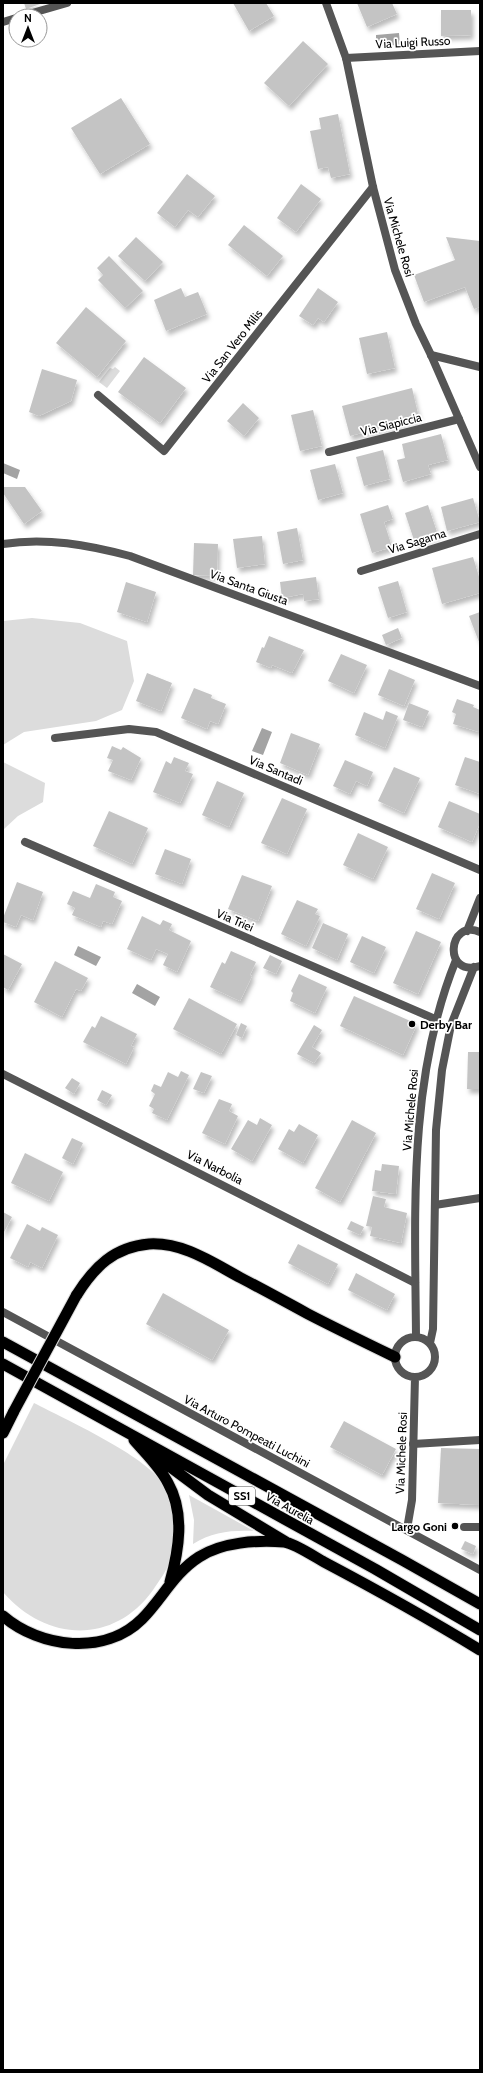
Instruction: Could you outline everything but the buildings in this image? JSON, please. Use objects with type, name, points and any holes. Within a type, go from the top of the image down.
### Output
[{"type":"highway","points":[[3,1433],[76,1296],[98,1266],[115,1253],[144,1245],[172,1246],[199,1256],[338,1330],[395,1357]]},
{"type":"highway","name":"Via Aurelia","points":[[3,1342],[480,1604]]},
{"type":"highway","name":"Via Aurelia","points":[[3,1364],[129,1435],[375,1569],[480,1630]]},
{"type":"highway","points":[[129,1435],[196,1486],[286,1542],[390,1597],[480,1650]]},
{"type":"highway","points":[[129,1435],[165,1478],[176,1502],[178,1514],[178,1552],[170,1583]]},
{"type":"highway","points":[[3,1616],[26,1631],[41,1638],[72,1644],[91,1643],[120,1634],[140,1620],[170,1583],[191,1563],[215,1549],[244,1544],[286,1542]]},
{"type":"street","points":[[48,8],[67,3]]},
{"type":"street","name":"Via Michele Rosi","points":[[326,3],[346,58],[373,187],[395,270],[416,324],[432,356],[480,465]]},
{"type":"street","name":"Via Luigi Russo","points":[[346,58],[480,51]]},
{"type":"street","name":"Via San Vero Milis","points":[[98,395],[164,451],[373,187]]},
{"type":"street","points":[[432,356],[480,367]]},
{"type":"street","name":"Via Siapiccia","points":[[329,452],[459,419]]},
{"type":"street","name":"Via Sagama","points":[[361,571],[480,534]]},
{"type":"street","name":"Via Santa Giusta","points":[[3,544],[29,541],[67,543],[130,556],[480,686]]},
{"type":"street","name":"Via Santadi","points":[[55,738],[129,729],[156,732],[480,870]]},
{"type":"street","name":"Via Triei","points":[[26,842],[436,1019]]},
{"type":"street","name":"Via Michele Rosi","points":[[416,1337],[416,1205],[425,1069],[436,1019],[456,960],[454,954],[454,942],[461,933],[467,931],[480,898]]},
{"type":"street","points":[[467,931],[480,932]]},
{"type":"street","points":[[430,1343],[433,1329],[436,1130],[442,1070],[451,1025],[477,966],[464,966],[456,960]]},
{"type":"street","name":"Via Narbolia","points":[[3,1074],[415,1283]]},
{"type":"street","points":[[435,1205],[480,1198]]},
{"type":"street","name":"Via Arturo Pompeati Luchini","points":[[3,1312],[407,1529],[480,1570]]},
{"type":"street","points":[[416,1337],[430,1343],[434,1349],[435,1362],[428,1373],[415,1377],[409,1376],[399,1369],[395,1357],[396,1351],[404,1341],[416,1337]]},
{"type":"street","name":"Via Michele Rosi","points":[[407,1529],[412,1500],[415,1377]]},
{"type":"street","points":[[413,1444],[480,1440]]},
{"type":"street","points":[[464,1527],[480,1527]]},
{"type":"shaded area","points":[[399,33],[400,45],[376,46],[376,35]]},
{"type":"shaded area","points":[[115,367],[120,371],[107,388],[99,382],[110,368],[113,369]]},
{"type":"shaded area","points":[[3,463],[20,470],[17,479],[3,473]]},
{"type":"shaded area","points":[[32,618],[80,623],[127,641],[134,681],[122,710],[96,721],[24,732],[3,745],[3,621]]},
{"type":"shaded area","points":[[262,728],[272,732],[263,755],[252,751]]},
{"type":"shaded area","points":[[3,762],[45,783],[43,802],[18,816],[4,829]]},
{"type":"shaded area","points":[[78,946],[101,957],[96,966],[74,955]]},
{"type":"shaded area","points":[[137,984],[160,997],[155,1006],[132,993]]},
{"type":"shaded area","points":[[34,1403],[84,1428],[140,1461],[153,1472],[162,1483],[170,1498],[174,1510],[175,1522],[172,1556],[163,1575],[153,1590],[137,1608],[119,1621],[99,1628],[79,1630],[58,1628],[39,1620],[20,1608],[3,1592],[3,1465]]},
{"type":"shaded area","points":[[189,1495],[254,1531],[238,1531],[215,1534],[193,1544],[194,1520]]},
{"type":"place","name":"Derby Bar","points":[[412,1024]]},
{"type":"place","name":"Largo Goni","points":[[455,1526]]}]
